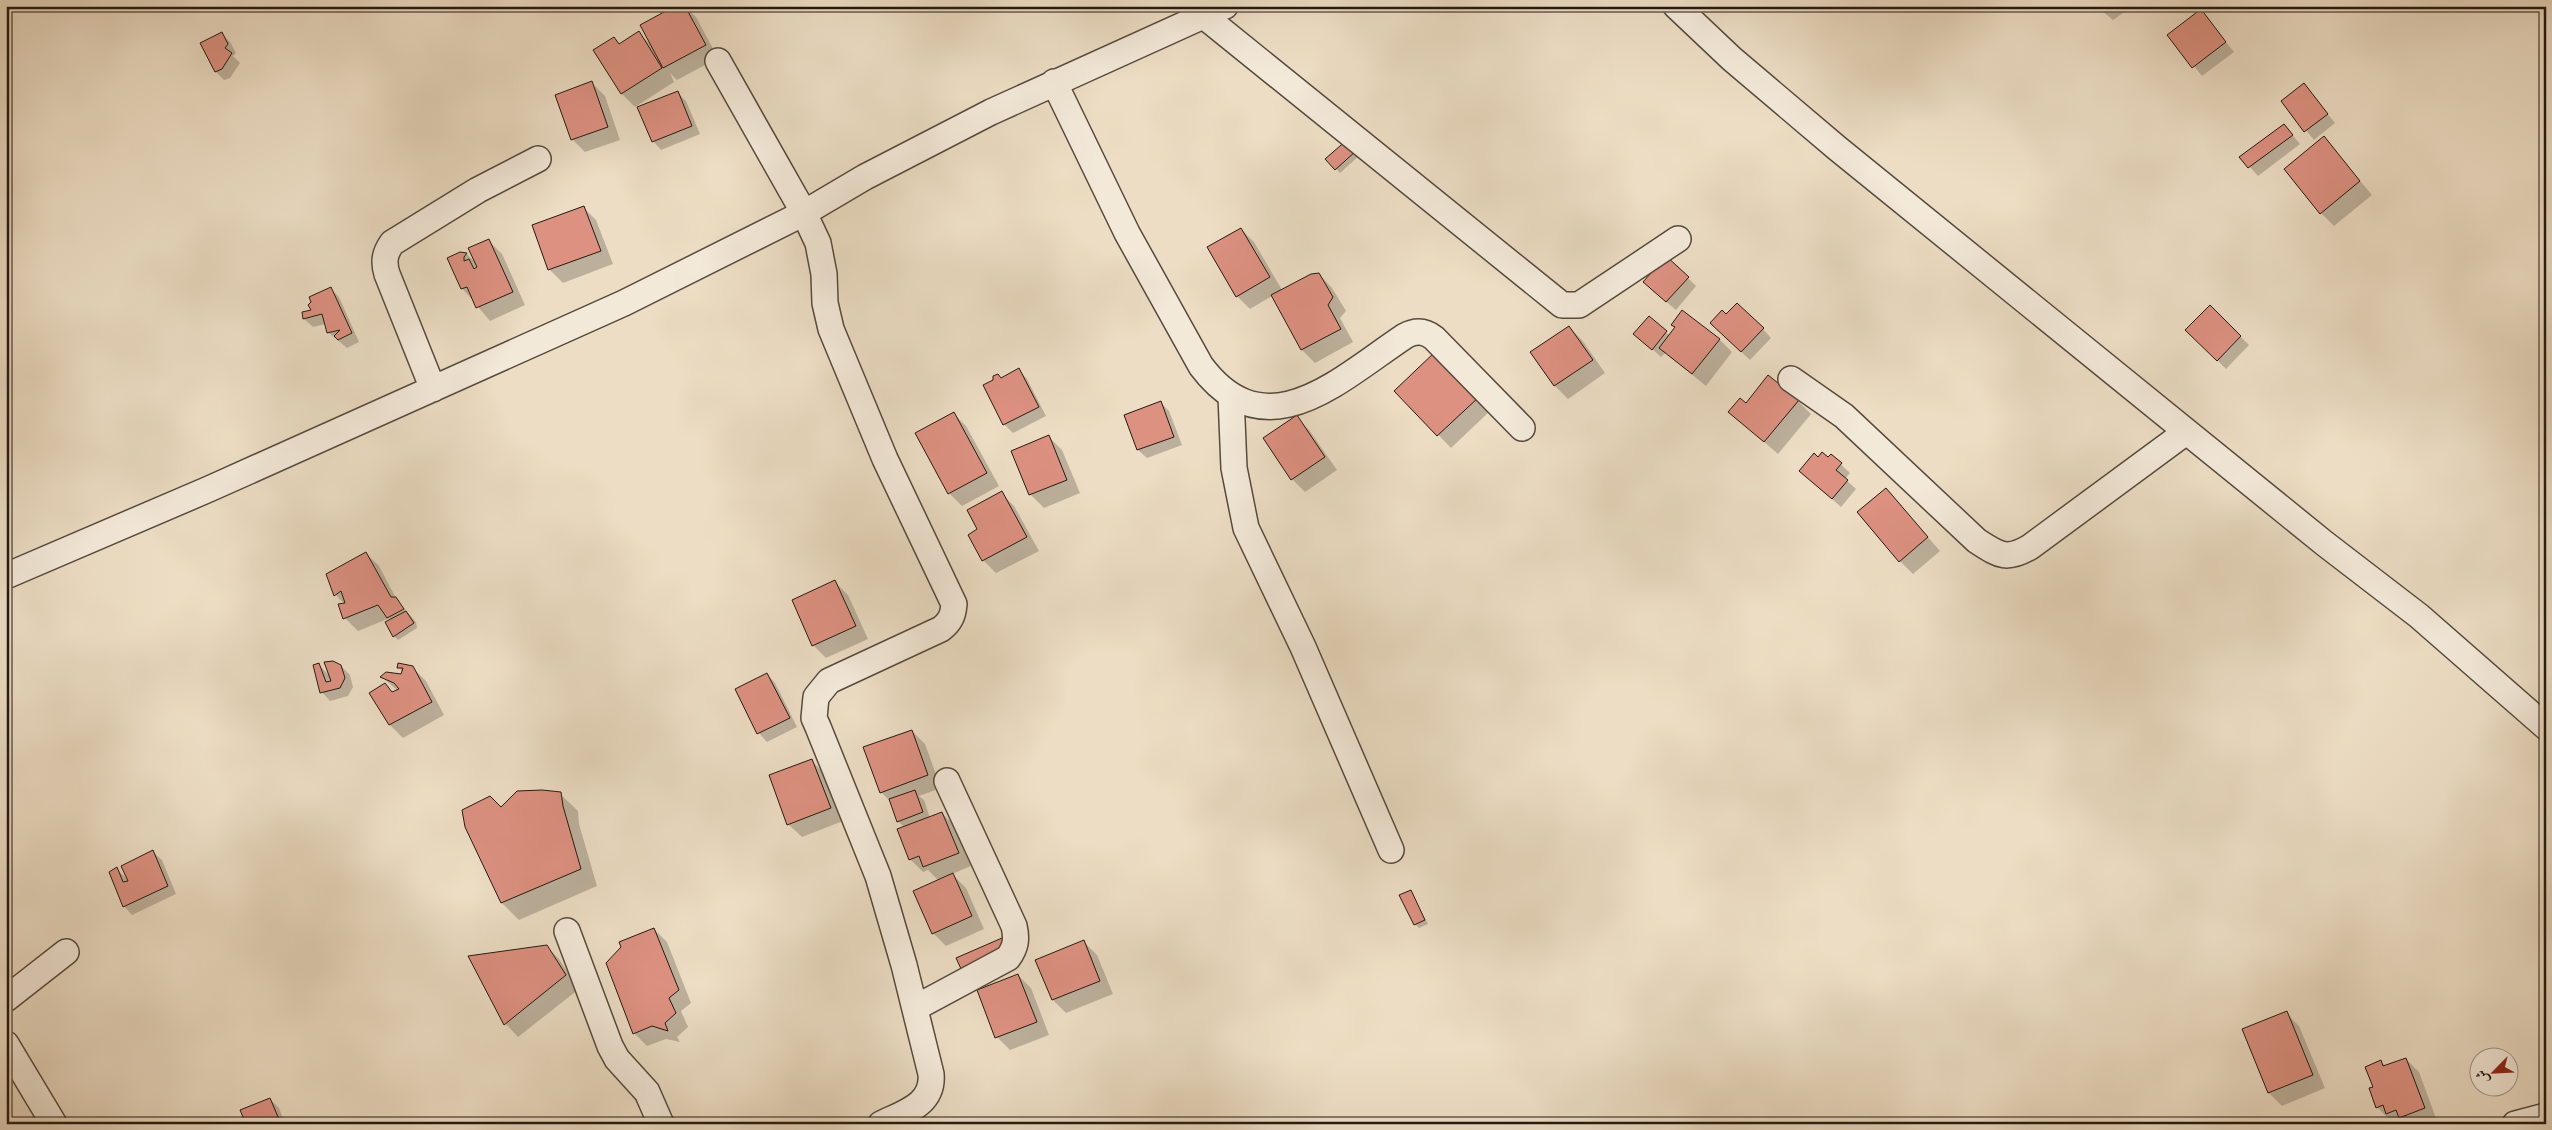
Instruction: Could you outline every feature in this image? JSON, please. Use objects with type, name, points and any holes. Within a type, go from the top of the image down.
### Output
[{"type":"street","points":[[1676,6],[1732,59],[1836,148],[2049,318],[2324,543],[2419,616],[2546,727]]},
{"type":"street","points":[[6,576],[209,489],[633,299],[804,213],[928,144],[1054,82],[1215,11],[1562,305],[1579,305],[1678,239]]},
{"type":"street","points":[[718,61],[804,213],[818,243],[824,274],[825,303],[831,329],[885,459],[954,604],[953,614],[949,623],[941,630],[829,681],[816,697],[814,707],[818,727],[878,876],[915,1008],[930,1074],[930,1090],[922,1103],[881,1124]]},
{"type":"street","points":[[1054,82],[1127,233],[1201,366],[1214,383],[1231,396],[1251,404],[1273,407],[1294,404],[1315,395],[1405,336],[1424,332],[1434,338],[1522,428]]},
{"type":"street","points":[[433,389],[387,274],[385,266],[387,249],[392,243],[436,215],[538,160]]},
{"type":"street","points":[[1791,379],[1844,416],[1977,541],[1999,554],[2009,556],[2030,547],[2186,432]]},
{"type":"street","points":[[1231,396],[1235,474],[1246,528],[1303,647],[1390,850]]},
{"type":"street","points":[[915,1008],[1008,958],[1015,949],[1017,937],[1014,926],[947,781]]},
{"type":"street","points":[[567,931],[610,1046],[617,1059],[648,1092],[661,1124]]},
{"type":"street","points":[[6,998],[66,952]]},
{"type":"street","points":[[6,1044],[54,1124]]},
{"type":"street","points":[[2515,1124],[2546,1116]]},
{"type":"building","points":[[675,6],[685,6],[706,45],[663,68],[640,25]]},
{"type":"building","points":[[2201,9],[2226,42],[2192,68],[2167,35]]},
{"type":"building","points":[[639,31],[662,68],[621,94],[593,50],[614,37],[619,44]]},
{"type":"building","points":[[222,32],[228,44],[225,48],[232,53],[222,69],[215,72],[200,43]]},
{"type":"building","points":[[592,81],[608,127],[571,140],[555,95]]},
{"type":"building","points":[[2304,83],[2328,114],[2304,132],[2281,101]]},
{"type":"building","points":[[678,91],[692,126],[652,142],[637,107]]},
{"type":"building","points":[[2284,124],[2293,135],[2248,168],[2239,157]]},
{"type":"building","points":[[2324,136],[2360,181],[2320,214],[2284,169]]},
{"type":"building","points":[[1348,139],[1357,150],[1335,170],[1325,159]]},
{"type":"building","points":[[584,206],[601,251],[548,270],[532,225]]},
{"type":"building","points":[[1241,228],[1270,277],[1236,297],[1207,247]]},
{"type":"building","points":[[489,239],[513,292],[476,308],[467,287],[461,289],[447,258],[460,252],[467,253],[464,261],[469,259],[474,269],[477,267],[468,248]]},
{"type":"building","points":[[1666,256],[1689,277],[1666,302],[1643,282]]},
{"type":"building","points":[[1319,273],[1333,297],[1328,305],[1341,329],[1301,350],[1271,295],[1311,274]]},
{"type":"building","points":[[331,287],[352,333],[338,340],[334,336],[340,330],[327,333],[322,314],[303,319],[302,312],[311,310],[308,305],[311,302],[309,297]]},
{"type":"building","points":[[1737,303],[1764,328],[1741,352],[1710,323],[1722,310],[1726,314]]},
{"type":"building","points":[[2210,305],[2241,336],[2217,361],[2185,330]]},
{"type":"building","points":[[1682,310],[1720,339],[1692,374],[1659,348],[1675,327],[1671,325]]},
{"type":"building","points":[[1649,316],[1667,331],[1652,350],[1633,334]]},
{"type":"building","points":[[1569,326],[1593,360],[1554,386],[1530,352]]},
{"type":"building","points":[[1436,351],[1479,397],[1437,436],[1394,391]]},
{"type":"building","points":[[1019,368],[1039,407],[1003,425],[983,385],[993,380],[993,376],[998,374],[1001,378]]},
{"type":"building","points":[[1768,375],[1799,400],[1764,442],[1728,412],[1740,398],[1746,403]]},
{"type":"building","points":[[1161,401],[1174,437],[1137,450],[1124,415]]},
{"type":"building","points":[[954,412],[987,473],[948,494],[915,433]]},
{"type":"building","points":[[1297,415],[1325,457],[1291,480],[1263,438]]},
{"type":"building","points":[[1049,435],[1067,480],[1029,495],[1011,451]]},
{"type":"building","points":[[1822,452],[1828,457],[1831,454],[1842,463],[1836,470],[1848,480],[1832,499],[1799,471],[1814,453],[1818,457]]},
{"type":"building","points":[[1886,488],[1928,537],[1899,562],[1857,512]]},
{"type":"building","points":[[1002,491],[1027,537],[982,561],[968,535],[977,529],[967,510]]},
{"type":"building","points":[[366,552],[391,597],[396,597],[404,609],[387,618],[378,605],[343,619],[338,604],[345,603],[341,591],[334,596],[326,574]]},
{"type":"building","points":[[835,580],[856,626],[812,646],[792,600]]},
{"type":"building","points":[[406,611],[414,623],[393,637],[385,622]]},
{"type":"building","points":[[333,661],[341,665],[345,678],[340,688],[320,693],[313,665],[319,663],[326,682],[331,681],[324,662]]},
{"type":"building","points":[[398,663],[413,666],[432,702],[389,725],[369,693],[385,683],[392,692],[399,689],[394,683],[380,677],[386,672],[401,674],[403,668],[397,668]]},
{"type":"building","points":[[767,673],[790,718],[757,734],[735,689]]},
{"type":"building","points":[[912,730],[928,775],[880,793],[863,747]]},
{"type":"building","points":[[812,759],[831,808],[787,825],[769,775]]},
{"type":"building","points":[[542,790],[561,792],[563,806],[581,869],[501,903],[465,827],[462,810],[490,796],[501,807],[517,791]]},
{"type":"building","points":[[915,790],[923,812],[897,822],[889,799]]},
{"type":"building","points":[[942,812],[959,853],[923,867],[919,856],[909,860],[897,829]]},
{"type":"building","points":[[153,850],[168,886],[123,907],[109,872],[117,867],[123,882],[128,881],[121,866]]},
{"type":"building","points":[[953,873],[972,916],[932,934],[913,891]]},
{"type":"building","points":[[1411,890],[1425,920],[1414,925],[1399,895]]},
{"type":"building","points":[[654,928],[679,990],[669,998],[676,1013],[665,1023],[668,1031],[652,1026],[633,1034],[606,963],[621,947],[619,942]]},
{"type":"building","points":[[1002,938],[1008,951],[962,971],[956,958]]},
{"type":"building","points":[[1084,940],[1100,981],[1052,1000],[1035,960]]},
{"type":"building","points":[[547,945],[566,975],[504,1025],[468,956]]},
{"type":"building","points":[[1018,974],[1037,1022],[995,1038],[977,990]]},
{"type":"building","points":[[2287,1011],[2313,1075],[2268,1093],[2242,1029]]},
{"type":"building","points":[[2406,1058],[2425,1108],[2399,1118],[2396,1110],[2386,1114],[2383,1105],[2376,1108],[2369,1088],[2373,1087],[2365,1067],[2381,1060],[2383,1066]]},
{"type":"building","points":[[270,1098],[281,1124],[246,1124],[240,1110]]}]
